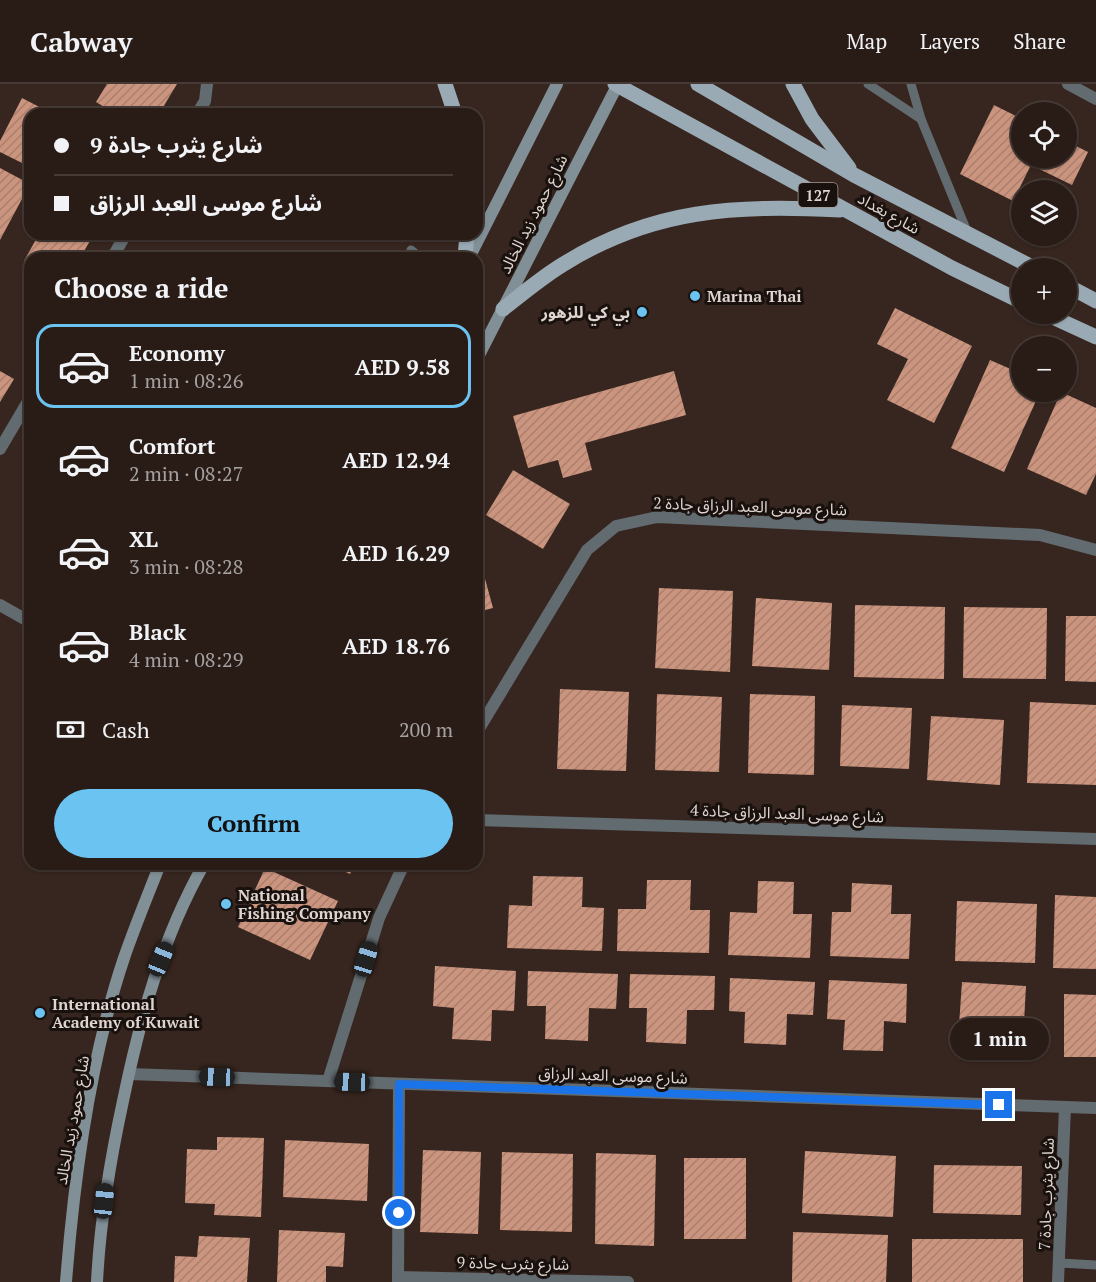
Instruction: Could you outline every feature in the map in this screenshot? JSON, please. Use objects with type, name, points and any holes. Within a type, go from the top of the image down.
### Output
[{"type":"main road","points":[[445,84],[453,108]]},
{"type":"main road","points":[[483,227],[557,84]]},
{"type":"main road","name":"شارع بغداد","points":[[617,84],[952,268],[1011,297]]},
{"type":"main road","name":"شارع حمود زيد الخالد","points":[[483,347],[617,84]]},
{"type":"main road","name":"شارع بغداد","points":[[698,84],[854,175],[1015,258]]},
{"type":"main road","points":[[793,84],[812,119],[854,175]]},
{"type":"main road","points":[[503,309],[560,266],[583,253],[656,223],[738,208],[846,210]]},
{"type":"main road","points":[[1077,291],[1096,301]]},
{"type":"main road","points":[[1068,324],[1096,337]]},
{"type":"main road","name":"شارع حمود زيد الخالد","points":[[66,1282],[70,1231],[94,1075],[124,959],[158,870]]},
{"type":"main road","points":[[97,1282],[106,1179],[129,1074],[153,980],[186,896],[201,870]]},
{"type":"street","points":[[201,108],[205,101],[207,84]]},
{"type":"street","points":[[1068,84],[1096,99]]},
{"type":"street","points":[[0,449],[24,408]]},
{"type":"street","name":"شارع موسى العبد الرزاق جادة 2","points":[[483,722],[587,550],[616,526],[657,517],[1040,535],[1096,550]]},
{"type":"street","points":[[0,605],[24,619]]},
{"type":"street","name":"شارع موسى العبد الرزاق جادة 4","points":[[483,820],[1096,839]]},
{"type":"street","points":[[328,1081],[379,918],[401,870]]},
{"type":"street","name":"شارع موسى العبد الرزاق","points":[[129,1074],[1096,1108]]},
{"type":"street","name":"شارع يثرب جادة 9","points":[[399,1084],[398,1280],[628,1282]]},
{"type":"street","name":"شارع يثرب جادة 7","points":[[1058,1282],[1065,1107]]},
{"type":"lane","points":[[868,84],[921,119]]},
{"type":"lane","points":[[911,84],[921,119],[968,234]]},
{"type":"lane","points":[[1060,1263],[1096,1265]]},
{"type":"building","points":[[107,84],[177,84],[163,108],[106,108],[96,102]]},
{"type":"building","points":[[22,98],[41,108],[24,108],[24,164],[0,152],[0,141]]},
{"type":"building","points":[[994,105],[1011,114],[1011,168],[1030,168],[1024,180],[1011,180],[1011,200],[960,174]]},
{"type":"building","points":[[1077,146],[1088,152],[1074,180],[1062,180],[1037,168],[1077,168]]},
{"type":"building","points":[[0,168],[24,181],[24,195],[0,240]]},
{"type":"building","points":[[36,240],[90,240],[84,252],[29,252]]},
{"type":"building","points":[[895,308],[972,346],[934,423],[887,400],[908,359],[877,344]]},
{"type":"building","points":[[990,360],[1011,369],[1011,402],[1036,402],[1004,472],[951,448]]},
{"type":"building","points":[[0,371],[14,379],[0,402]]},
{"type":"building","points":[[674,371],[686,415],[585,443],[592,470],[563,478],[558,460],[528,468],[513,416]]},
{"type":"building","points":[[1077,399],[1096,408],[1096,474],[1086,495],[1027,469],[1057,402],[1077,402]]},
{"type":"building","points":[[513,470],[570,504],[543,549],[486,515]]},
{"type":"building","points":[[483,575],[493,608],[483,610]]},
{"type":"building","points":[[659,588],[733,591],[730,672],[655,668]]},
{"type":"building","points":[[756,598],[832,603],[829,670],[752,666]]},
{"type":"building","points":[[855,605],[945,607],[944,679],[854,677]]},
{"type":"building","points":[[964,607],[1047,608],[1046,679],[963,678]]},
{"type":"building","points":[[1066,616],[1096,616],[1096,682],[1065,681]]},
{"type":"building","points":[[560,689],[629,692],[626,771],[557,769]]},
{"type":"building","points":[[657,694],[722,697],[719,772],[655,770]]},
{"type":"building","points":[[750,694],[815,696],[814,775],[748,773]]},
{"type":"building","points":[[1030,702],[1096,705],[1096,785],[1027,783]]},
{"type":"building","points":[[842,705],[912,708],[909,769],[840,766]]},
{"type":"building","points":[[931,716],[1004,720],[1000,785],[927,780]]},
{"type":"building","points":[[264,870],[269,870],[338,901],[310,960],[238,927]]},
{"type":"building","points":[[533,876],[583,877],[582,907],[604,908],[602,951],[507,948],[509,905],[532,906]]},
{"type":"building","points":[[647,880],[691,880],[690,910],[710,910],[709,953],[617,951],[618,909],[646,909]]},
{"type":"building","points":[[758,881],[794,882],[793,914],[812,914],[810,958],[728,955],[730,912],[757,913]]},
{"type":"building","points":[[852,883],[892,885],[891,914],[911,914],[909,959],[830,956],[832,912],[851,912]]},
{"type":"building","points":[[1055,895],[1096,897],[1096,969],[1053,968]]},
{"type":"building","points":[[957,901],[1037,904],[1035,963],[955,961]]},
{"type":"building","points":[[435,966],[516,971],[514,1011],[492,1010],[491,1041],[452,1039],[454,1008],[433,1006]]},
{"type":"building","points":[[528,971],[618,974],[616,1009],[589,1008],[588,1041],[545,1039],[546,1006],[527,1006]]},
{"type":"building","points":[[630,974],[715,976],[714,1010],[687,1010],[686,1044],[646,1042],[647,1008],[629,1008]]},
{"type":"building","points":[[730,978],[815,982],[813,1015],[787,1014],[786,1045],[744,1043],[745,1012],[729,1011]]},
{"type":"building","points":[[829,980],[907,984],[906,1023],[884,1021],[883,1051],[843,1050],[845,1020],[827,1019]]},
{"type":"building","points":[[962,982],[1026,986],[1022,1058],[957,1054]]},
{"type":"building","points":[[1064,994],[1096,995],[1096,1057],[1064,1057]]},
{"type":"building","points":[[217,1137],[264,1138],[261,1217],[214,1215],[215,1204],[185,1203],[187,1149],[217,1150]]},
{"type":"building","points":[[285,1140],[369,1144],[367,1201],[283,1197]]},
{"type":"building","points":[[423,1150],[481,1152],[478,1234],[420,1232]]},
{"type":"building","points":[[805,1151],[896,1156],[893,1217],[802,1213]]},
{"type":"building","points":[[502,1152],[573,1154],[572,1232],[500,1230]]},
{"type":"building","points":[[596,1153],[656,1155],[654,1246],[595,1244]]},
{"type":"building","points":[[684,1158],[746,1158],[746,1239],[684,1239]]},
{"type":"building","points":[[934,1165],[1022,1166],[1021,1215],[933,1213]]},
{"type":"building","points":[[279,1230],[345,1233],[343,1267],[326,1266],[326,1282],[277,1282]]},
{"type":"building","points":[[793,1232],[888,1235],[886,1282],[792,1282]]},
{"type":"building","points":[[199,1236],[250,1238],[247,1282],[174,1282],[175,1256],[197,1257]]},
{"type":"building","points":[[912,1239],[1023,1239],[1023,1282],[912,1282]]},
{"type":"place","name":"Marina Thai","points":[[695,296]]},
{"type":"place","name":"بي كي للزهور","points":[[642,312]]},
{"type":"place","name":"National Fishing Company","points":[[226,904]]},
{"type":"place","name":"International Academy of Kuwait","points":[[40,1013]]},
{"type":"route","points":[[399,1213],[399,1084],[999,1105]]}]
